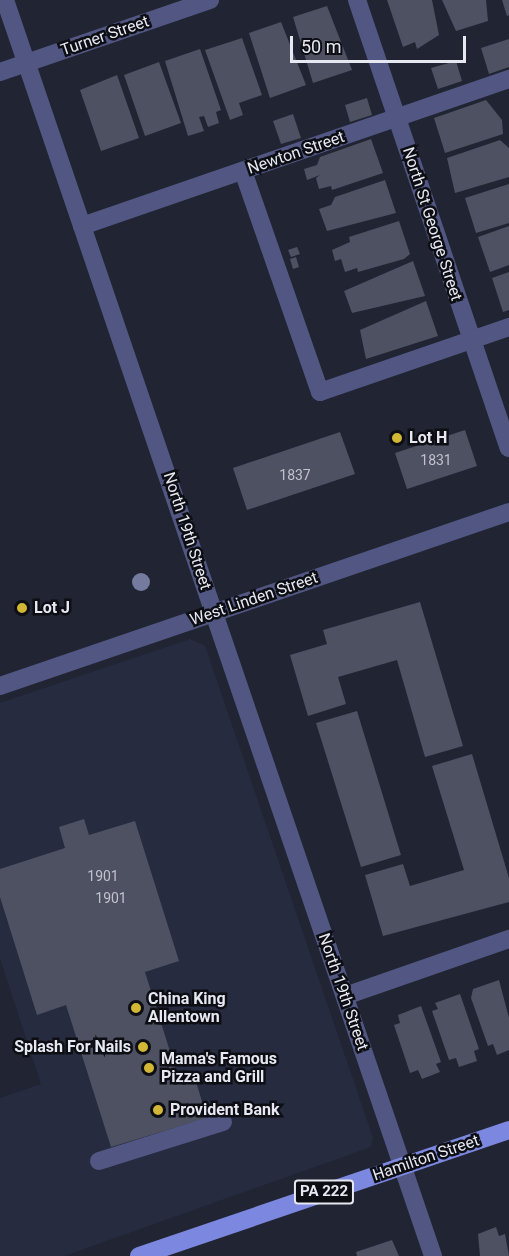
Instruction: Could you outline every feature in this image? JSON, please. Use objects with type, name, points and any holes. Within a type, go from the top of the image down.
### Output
[{"type":"main road","name":"Hamilton Street","points":[[139,1256],[509,1130]]},
{"type":"street","name":"North 19th Street","points":[[5,0],[434,1256]]},
{"type":"street","name":"Turner Street","points":[[0,72],[210,0]]},
{"type":"street","name":"North St George Street","points":[[357,0],[470,340],[509,448]]},
{"type":"street","name":"Newton Street","points":[[82,226],[509,79]]},
{"type":"street","points":[[243,171],[320,392],[509,327]]},
{"type":"street","name":"West Linden Street","points":[[0,686],[509,512]]},
{"type":"street","points":[[345,996],[509,939]]},
{"type":"street","points":[[99,1161],[223,1122]]},
{"type":"shaded area","points":[[190,639],[205,646],[373,1138],[371,1147],[64,1256],[0,1256],[0,1098],[41,1084],[0,958],[0,703]]},
{"type":"building","points":[[387,0],[432,0],[439,35],[417,49],[415,42],[403,47]]},
{"type":"building","points":[[442,0],[486,0],[488,21],[456,31]]},
{"type":"building","points":[[502,0],[509,0],[509,15],[507,16]]},
{"type":"building","points":[[327,6],[352,70],[313,83],[293,17]]},
{"type":"building","points":[[281,22],[306,85],[270,98],[249,33]]},
{"type":"building","points":[[242,38],[262,95],[239,103],[243,115],[230,120],[205,50]]},
{"type":"building","points":[[509,39],[509,67],[489,74],[481,48]]},
{"type":"building","points":[[200,49],[221,110],[216,112],[219,123],[208,127],[204,116],[199,117],[204,131],[188,136],[165,61]]},
{"type":"building","points":[[456,61],[462,81],[438,89],[431,68]]},
{"type":"building","points":[[159,62],[181,123],[145,136],[124,75]]},
{"type":"building","points":[[117,75],[139,138],[101,151],[80,90]]},
{"type":"building","points":[[367,98],[372,115],[350,122],[345,105]]},
{"type":"building","points":[[486,100],[502,120],[503,134],[445,153],[434,118]]},
{"type":"building","points":[[293,114],[301,138],[281,144],[273,121]]},
{"type":"building","points":[[371,139],[383,173],[332,190],[331,186],[319,189],[316,178],[320,175],[307,180],[304,169],[317,165],[320,157]]},
{"type":"building","points":[[500,140],[509,148],[509,177],[455,193],[447,158]]},
{"type":"building","points":[[385,180],[396,213],[327,231],[319,209],[331,205],[335,197]]},
{"type":"building","points":[[509,184],[509,223],[476,233],[465,198]]},
{"type":"building","points":[[399,221],[410,254],[404,259],[358,272],[357,268],[345,272],[341,259],[335,261],[332,250],[350,242],[349,237]]},
{"type":"building","points":[[509,226],[509,265],[490,272],[478,237]]},
{"type":"building","points":[[297,247],[300,254],[291,257],[288,250]]},
{"type":"building","points":[[296,257],[299,267],[293,269],[290,259]]},
{"type":"building","points":[[413,261],[425,296],[352,313],[344,291]]},
{"type":"building","points":[[509,272],[509,310],[503,312],[492,278]]},
{"type":"building","points":[[426,301],[438,336],[366,359],[360,330]]},
{"type":"building","points":[[465,430],[477,466],[407,489],[395,453]]},
{"type":"building","points":[[340,432],[355,474],[247,510],[233,468]]},
{"type":"building","points":[[420,602],[463,746],[425,757],[397,660],[338,677],[346,704],[308,716],[290,655],[327,644],[323,630]]},
{"type":"building","points":[[357,711],[401,855],[361,867],[316,723]]},
{"type":"building","points":[[472,754],[509,878],[509,902],[383,936],[365,875],[403,864],[410,886],[464,870],[432,766]]},
{"type":"building","points":[[84,819],[89,835],[135,821],[179,961],[145,972],[179,1080],[194,1075],[207,1118],[111,1147],[66,1005],[37,1015],[0,897],[0,869],[65,848],[59,827]]},
{"type":"building","points":[[499,980],[509,1018],[509,1050],[497,1055],[493,1044],[488,1046],[471,998],[473,989]]},
{"type":"building","points":[[460,994],[479,1049],[474,1051],[477,1061],[459,1067],[456,1058],[449,1060],[432,1011],[438,1009],[435,1003]]},
{"type":"building","points":[[421,1006],[441,1062],[436,1064],[440,1072],[422,1079],[418,1070],[410,1073],[394,1025],[400,1023],[398,1015]]},
{"type":"building","points":[[496,1227],[499,1236],[505,1234],[509,1256],[480,1256],[478,1234]]},
{"type":"building","points":[[392,1240],[399,1256],[357,1256],[356,1252]]},
{"type":"place","name":"Lot H","points":[[397,438]]},
{"type":"place","name":"Lot J","points":[[22,608]]},
{"type":"place","name":"China King Allentown","points":[[136,1008]]},
{"type":"place","name":"Splash For Nails","points":[[143,1047]]},
{"type":"place","name":"Mama's Famous Pizza and Grill","points":[[149,1068]]},
{"type":"place","name":"Provident Bank","points":[[158,1110]]}]
